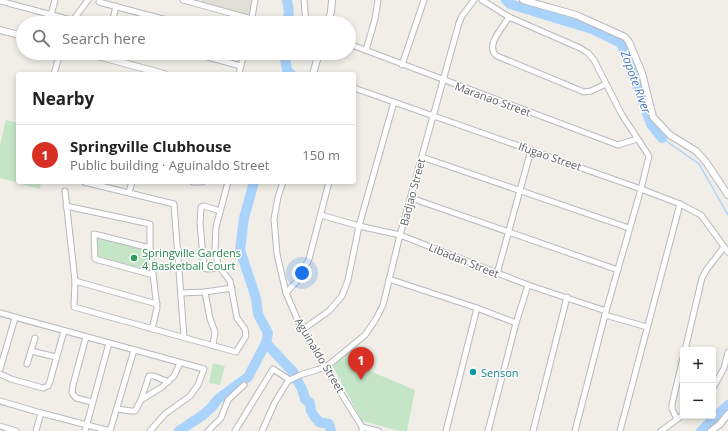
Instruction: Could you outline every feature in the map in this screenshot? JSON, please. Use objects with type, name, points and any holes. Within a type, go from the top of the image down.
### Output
[{"type":"street","points":[[51,15],[55,0]]},
{"type":"street","points":[[76,16],[88,0]]},
{"type":"street","points":[[183,0],[236,16]]},
{"type":"street","points":[[253,16],[255,0]]},
{"type":"street","points":[[304,0],[305,16]]},
{"type":"street","points":[[330,16],[332,0]]},
{"type":"street","points":[[366,50],[375,19],[378,0]]},
{"type":"street","points":[[402,65],[424,0]]},
{"type":"street","name":"Badjao Street","points":[[326,367],[365,335],[376,320],[383,305],[400,235],[462,16],[474,0]]},
{"type":"street","points":[[482,0],[509,17],[580,48],[588,53],[594,60],[622,115],[649,156],[575,431]]},
{"type":"street","points":[[523,0],[576,15],[624,37],[629,42],[642,72],[653,117],[670,135],[696,151],[706,162],[728,195]]},
{"type":"street","points":[[0,1],[54,16]]},
{"type":"street","points":[[99,2],[152,16]]},
{"type":"street","points":[[114,16],[116,6]]},
{"type":"street","points":[[509,17],[492,43],[493,54],[584,92],[592,91],[606,84]]},
{"type":"street","points":[[0,30],[16,34]]},
{"type":"street","name":"Maranao Street","points":[[356,46],[618,145],[637,139]]},
{"type":"street","points":[[55,72],[58,60]]},
{"type":"street","points":[[113,60],[157,72]]},
{"type":"street","points":[[219,60],[241,66]]},
{"type":"street","points":[[240,72],[242,60]]},
{"type":"street","points":[[314,72],[317,60]]},
{"type":"street","name":"Ifugao Street","points":[[356,89],[680,204],[701,215],[728,252]]},
{"type":"street","points":[[302,330],[328,311],[342,296],[348,280],[360,226],[394,102]]},
{"type":"street","points":[[497,274],[531,150]]},
{"type":"street","points":[[422,157],[629,228]]},
{"type":"street","points":[[93,184],[174,204],[184,337]]},
{"type":"street","points":[[129,192],[131,184]]},
{"type":"street","points":[[65,191],[75,281],[74,307],[236,352],[246,336],[246,329],[237,318],[230,281],[220,268],[216,258],[215,238],[227,184]]},
{"type":"street","name":"Aguinaldo Street","points":[[282,184],[278,197],[274,219],[278,254],[286,293],[302,330],[326,367],[362,429]]},
{"type":"street","points":[[286,293],[298,280],[309,259],[328,184]]},
{"type":"street","points":[[411,198],[618,270]]},
{"type":"street","points":[[620,431],[680,204]]},
{"type":"street","points":[[66,206],[150,224],[150,248],[157,304],[152,329]]},
{"type":"street","points":[[220,211],[204,206],[201,207],[200,222],[204,268],[220,268]]},
{"type":"street","name":"Libadan Street","points":[[320,215],[400,235],[497,274],[567,297],[606,313],[647,327]]},
{"type":"street","points":[[150,248],[94,234],[95,259],[153,276]]},
{"type":"street","points":[[686,347],[702,278],[707,268],[724,247]]},
{"type":"street","points":[[389,279],[477,308],[516,323]]},
{"type":"street","points":[[75,281],[157,304]]},
{"type":"street","points":[[488,431],[516,323],[528,285]]},
{"type":"street","points":[[181,293],[205,292],[232,288]]},
{"type":"street","points":[[205,292],[210,319],[215,332],[213,346]]},
{"type":"street","points":[[533,431],[567,297]]},
{"type":"street","points":[[446,431],[477,308]]},
{"type":"street","points":[[0,313],[204,369],[198,385],[190,396],[165,414],[150,431]]},
{"type":"street","points":[[0,369],[15,318]]},
{"type":"street","points":[[0,374],[11,379],[43,388],[49,383],[64,331]]},
{"type":"street","points":[[86,337],[72,393],[76,398],[92,402]]},
{"type":"street","points":[[27,364],[35,338]]},
{"type":"street","points":[[85,431],[109,343]]},
{"type":"street","points":[[0,401],[110,431],[134,350]]},
{"type":"street","points":[[31,351],[56,357]]},
{"type":"street","points":[[716,383],[724,368],[728,352]]},
{"type":"street","points":[[141,400],[168,382],[174,376],[180,363]]},
{"type":"street","points":[[262,431],[275,402],[291,379],[326,367]]},
{"type":"street","points":[[235,431],[272,369],[291,379]]},
{"type":"street","points":[[677,419],[672,409],[672,404],[680,371]]},
{"type":"street","points":[[117,409],[136,411],[149,376],[154,376],[168,382]]},
{"type":"street","points":[[208,431],[220,418],[228,400],[244,385]]},
{"type":"street","points":[[36,431],[41,413]]},
{"type":"street","points":[[711,431],[720,424],[728,414]]},
{"type":"street","points":[[662,431],[680,417]]},
{"type":"street","points":[[0,426],[16,431]]},
{"type":"street","points":[[362,429],[378,431]]},
{"type":"shaded area","points":[[202,0],[252,0],[249,16],[201,3]]},
{"type":"green space","points":[[6,120],[16,122],[16,182],[0,178],[0,146]]},
{"type":"green space","points":[[22,184],[41,184],[40,189]]},
{"type":"green space","points":[[96,236],[148,250],[151,273],[97,258]]},
{"type":"green space","points":[[358,344],[360,352],[370,371],[415,390],[407,431],[400,431],[362,421],[332,365]]},
{"type":"green space","points":[[213,363],[225,366],[220,385],[209,383]]},
{"type":"waterway","points":[[287,0],[288,16]]},
{"type":"waterway","name":"Zapote River","points":[[506,0],[510,4],[592,29],[621,43],[651,124],[662,138]]},
{"type":"waterway","points":[[285,60],[287,70],[289,72]]},
{"type":"waterway","name":"Zapote River","points":[[662,138],[699,164],[728,215]]},
{"type":"waterway","points":[[179,431],[203,415],[218,399],[248,377],[266,343],[268,333],[258,314],[256,298],[240,250],[244,218],[253,184]]},
{"type":"waterway","points":[[266,343],[293,372],[302,389],[305,399],[310,403],[311,411],[314,416],[319,422],[329,424],[331,431]]},
{"type":"waterway","name":"Zapote River","points":[[701,431],[728,405]]},
{"type":"place","name":"Springville Gardens 4 Basketball Court","points":[[134,258]]},
{"type":"place","name":"Senson","points":[[473,372]]},
{"type":"place","name":"Springville Clubhouse","points":[[361,380]]}]
